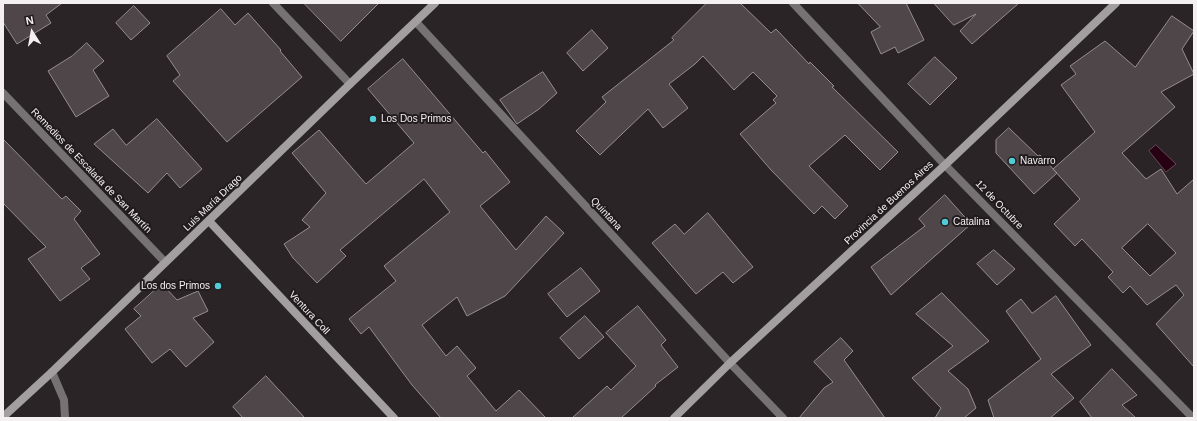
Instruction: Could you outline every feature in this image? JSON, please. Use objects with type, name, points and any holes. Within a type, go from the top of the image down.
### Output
[{"type":"street","points":[[273,3],[350,84]]},
{"type":"street","name":"Luis María Drago","points":[[3,417],[52,372],[435,3]]},
{"type":"street","name":"12 de Octubre","points":[[793,3],[945,165],[1193,418]]},
{"type":"street","name":"Provincia de Buenos Aires","points":[[674,418],[730,363],[945,165],[1116,3]]},
{"type":"street","name":"Quintana","points":[[416,22],[730,363],[783,418]]},
{"type":"street","name":"Remedios de Escalada de San Martín","points":[[3,93],[165,262]]},
{"type":"street","name":"Ventura Coll","points":[[209,221],[394,418]]},
{"type":"street","points":[[52,372],[64,400],[65,418]]},
{"type":"shaded area","points":[[1156,145],[1176,164],[1166,172],[1149,151]]},
{"type":"building","points":[[3,3],[62,3],[46,15],[51,23],[17,44],[3,22]]},
{"type":"building","points":[[304,3],[379,3],[341,41]]},
{"type":"building","points":[[707,3],[740,3],[771,33],[776,29],[809,64],[810,62],[834,86],[832,87],[898,152],[880,170],[845,135],[809,166],[848,206],[835,219],[822,206],[814,214],[771,170],[740,134],[776,103],[773,100],[777,96],[753,72],[734,90],[703,56],[669,84],[688,108],[663,128],[648,109],[600,155],[576,131],[606,102],[602,97],[674,40],[672,38]]},
{"type":"building","points":[[858,3],[906,3],[924,40],[898,53],[895,47],[881,54],[871,32],[880,27]]},
{"type":"building","points":[[934,3],[1019,3],[972,44],[960,31],[976,14],[954,25]]},
{"type":"building","points":[[134,6],[150,23],[131,40],[116,23]]},
{"type":"building","points":[[221,9],[235,25],[248,13],[281,50],[280,51],[302,77],[227,142],[173,81],[180,75],[167,56]]},
{"type":"building","points":[[1172,16],[1194,31],[1182,49],[1194,74],[1161,92],[1175,107],[1122,153],[1146,179],[1161,169],[1177,194],[1194,179],[1194,367],[1156,324],[1184,295],[1176,285],[1147,305],[1130,286],[1123,293],[1108,277],[1113,272],[1082,239],[1075,246],[1054,224],[1080,199],[1053,169],[1095,132],[1061,85],[1076,74],[1070,66],[1105,41],[1135,67]],"holes":[[[1148,224],[1176,253],[1150,276],[1122,248]]]},
{"type":"building","points":[[592,30],[608,48],[583,71],[567,53]]},
{"type":"building","points":[[87,43],[104,61],[93,70],[109,96],[76,117],[48,71],[72,56]]},
{"type":"building","points":[[935,57],[957,78],[930,105],[908,84]]},
{"type":"building","points":[[403,59],[483,153],[485,151],[510,182],[480,206],[516,250],[546,216],[564,233],[505,296],[467,316],[457,297],[422,325],[446,356],[457,346],[476,368],[467,376],[496,411],[519,390],[546,418],[441,418],[412,385],[369,327],[361,334],[349,319],[396,281],[384,266],[450,212],[424,179],[340,250],[346,256],[317,283],[293,258],[284,244],[310,227],[302,220],[326,193],[292,153],[319,130],[366,184],[414,143],[368,89]]},
{"type":"building","points":[[543,72],[557,93],[539,109],[517,124],[500,100]]},
{"type":"building","points":[[157,119],[202,169],[180,188],[167,173],[148,193],[94,144],[113,129],[126,145]]},
{"type":"building","points":[[1009,128],[1038,156],[1040,155],[1057,173],[1034,194],[996,153],[996,140]]},
{"type":"building","points":[[3,139],[62,199],[66,196],[81,211],[74,219],[100,254],[81,268],[90,279],[60,301],[28,259],[46,247],[3,203]]},
{"type":"building","points":[[945,195],[971,224],[891,295],[871,267],[925,226],[919,219]]},
{"type":"building","points":[[708,213],[753,267],[733,283],[723,272],[696,294],[652,243],[675,224],[684,234]]},
{"type":"building","points":[[994,250],[1015,269],[997,285],[977,264]]},
{"type":"building","points":[[581,268],[600,291],[567,317],[548,294]]},
{"type":"building","points":[[162,284],[177,300],[198,291],[208,311],[193,318],[214,342],[186,367],[170,349],[152,363],[125,329],[141,316],[134,309]]},
{"type":"building","points":[[942,293],[989,341],[948,371],[968,389],[976,408],[964,418],[935,418],[941,408],[912,378],[953,346],[916,314]]},
{"type":"building","points":[[1056,296],[1091,345],[1051,374],[1074,398],[1050,418],[994,418],[988,400],[1041,359],[1006,311],[1021,299],[1032,313]]},
{"type":"building","points":[[638,306],[666,340],[661,345],[678,367],[655,385],[656,386],[621,418],[572,418],[607,386],[611,390],[636,366],[606,333]]},
{"type":"building","points":[[585,316],[604,337],[579,359],[560,338]]},
{"type":"building","points":[[841,338],[853,351],[844,360],[885,418],[799,418],[824,388],[833,382],[814,362]]},
{"type":"building","points":[[1112,369],[1137,395],[1122,405],[1136,418],[1092,418],[1080,402]]},
{"type":"building","points":[[266,376],[305,418],[243,418],[233,407]]},
{"type":"place","name":"Los Dos Primos","points":[[373,119]]},
{"type":"place","name":"Navarro","points":[[1012,161]]},
{"type":"place","name":"Catalina","points":[[945,222]]},
{"type":"place","name":"Los dos Primos","points":[[218,286]]}]
